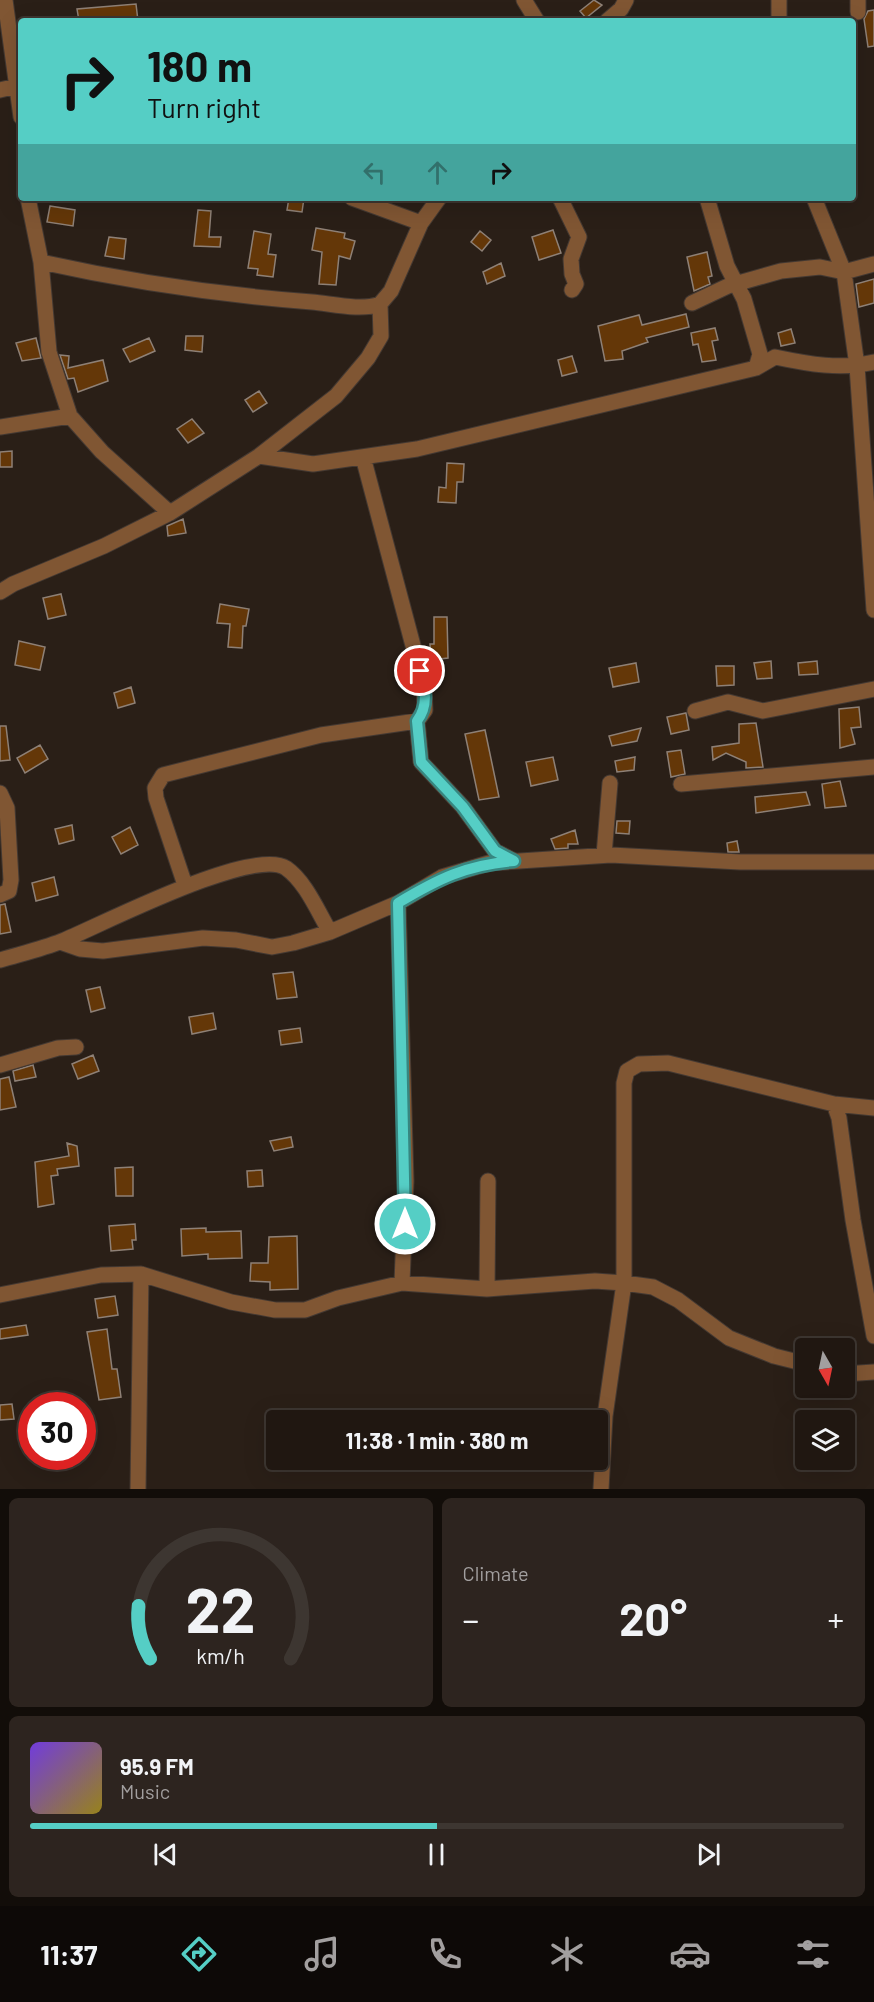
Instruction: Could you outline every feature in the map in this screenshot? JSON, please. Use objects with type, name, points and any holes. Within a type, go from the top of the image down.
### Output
[{"type":"street","points":[[524,0],[535,18]]},
{"type":"street","points":[[610,18],[621,9],[626,0]]},
{"type":"street","points":[[779,0],[779,18]]},
{"type":"street","points":[[4,6],[18,94]]},
{"type":"street","points":[[0,90],[17,86]]},
{"type":"street","points":[[29,201],[41,262],[49,352],[70,416],[102,452],[170,513]]},
{"type":"street","points":[[360,201],[421,223]]},
{"type":"street","points":[[41,262],[121,279],[218,293],[373,307],[380,304],[391,291],[421,223],[437,201]]},
{"type":"street","points":[[561,201],[579,237],[571,260],[572,274],[576,284],[572,290]]},
{"type":"street","points":[[708,201],[727,266],[744,299],[760,354],[756,368]]},
{"type":"street","points":[[815,201],[844,272],[857,366],[874,610]]},
{"type":"street","points":[[692,303],[735,284],[781,271],[820,267],[844,272],[874,264]]},
{"type":"street","points":[[0,592],[23,579],[104,546],[170,513],[259,456],[336,396],[368,358],[381,336],[380,304]]},
{"type":"street","points":[[259,456],[313,464],[429,446],[756,368],[775,357],[809,364],[857,366],[874,362]]},
{"type":"street","points":[[0,427],[70,416]]},
{"type":"street","points":[[363,457],[424,687],[425,710],[417,721],[421,762],[463,807],[495,851],[514,861]]},
{"type":"street","points":[[695,711],[728,702],[762,711],[874,689]]},
{"type":"street","points":[[185,885],[156,798],[155,788],[163,775],[321,735],[417,721]]},
{"type":"street","points":[[681,784],[874,767]]},
{"type":"street","points":[[604,855],[610,783]]},
{"type":"street","points":[[0,793],[7,808],[11,880],[9,891],[0,896]]},
{"type":"street","points":[[60,942],[80,949],[103,951],[203,938],[236,940],[272,947],[330,932],[398,903],[442,877],[465,868],[514,861],[604,855],[740,861],[874,862]]},
{"type":"street","points":[[0,960],[60,942],[185,885],[239,870],[278,865],[286,868],[301,884],[330,932]]},
{"type":"street","points":[[398,903],[406,1181],[402,1283]]},
{"type":"street","points":[[0,1065],[58,1048],[76,1047]]},
{"type":"street","points":[[601,1489],[605,1416],[624,1283],[624,1083],[627,1071],[639,1064],[668,1063],[834,1104],[874,1108]]},
{"type":"street","points":[[834,1104],[839,1118],[853,1220],[874,1336]]},
{"type":"street","points":[[487,1290],[488,1181]]},
{"type":"street","points":[[138,1489],[141,1274]]},
{"type":"street","points":[[0,1295],[101,1275],[141,1274],[231,1302],[275,1310],[305,1310],[338,1298],[402,1283],[487,1290],[595,1281],[624,1283],[653,1287],[678,1300],[729,1338],[774,1356],[795,1361]]},
{"type":"street","points":[[855,1373],[874,1372]]},
{"type":"building","points":[[594,0],[602,5],[586,18],[580,11]]},
{"type":"building","points":[[136,4],[138,18],[78,18],[77,9]]},
{"type":"building","points":[[874,10],[874,46],[868,47],[864,19],[868,11]]},
{"type":"building","points":[[288,201],[304,201],[302,212],[287,210]]},
{"type":"building","points":[[50,206],[75,210],[73,226],[47,222]]},
{"type":"building","points":[[198,210],[211,211],[209,237],[221,237],[220,247],[194,246]]},
{"type":"building","points":[[316,228],[345,233],[344,238],[355,241],[350,259],[339,256],[336,285],[319,284],[322,252],[312,250]]},
{"type":"building","points":[[553,230],[561,253],[539,260],[532,237]]},
{"type":"building","points":[[254,231],[271,234],[268,254],[276,255],[273,277],[257,275],[258,269],[248,268]]},
{"type":"building","points":[[480,231],[491,240],[482,251],[471,242]]},
{"type":"building","points":[[109,237],[126,239],[124,259],[105,256]]},
{"type":"building","points":[[707,252],[712,276],[708,277],[710,284],[694,291],[687,257]]},
{"type":"building","points":[[501,263],[505,276],[487,284],[483,272]]},
{"type":"building","points":[[874,279],[874,303],[859,307],[856,284]]},
{"type":"building","points":[[686,314],[689,327],[646,338],[648,342],[622,351],[623,359],[605,361],[598,326],[639,315],[642,325]]},
{"type":"building","points":[[715,328],[718,340],[712,341],[716,360],[702,362],[698,344],[693,345],[691,333]]},
{"type":"building","points":[[791,329],[795,343],[781,346],[778,333]]},
{"type":"building","points":[[186,336],[203,336],[202,352],[185,350]]},
{"type":"building","points":[[36,338],[41,358],[22,361],[16,343]]},
{"type":"building","points":[[149,338],[155,351],[130,362],[123,349]]},
{"type":"building","points":[[60,355],[69,356],[68,368],[103,360],[108,381],[78,392],[74,378],[68,379]]},
{"type":"building","points":[[572,356],[577,372],[562,376],[558,360]]},
{"type":"building","points":[[259,391],[267,403],[253,412],[245,400]]},
{"type":"building","points":[[192,419],[204,433],[188,443],[177,429]]},
{"type":"building","points":[[12,451],[12,467],[0,467],[0,452]]},
{"type":"building","points":[[447,463],[464,464],[463,482],[457,482],[456,503],[438,502],[439,487],[446,488]]},
{"type":"building","points":[[183,519],[186,533],[168,536],[167,526]]},
{"type":"building","points":[[61,594],[66,615],[48,619],[43,598]]},
{"type":"building","points":[[220,604],[249,609],[246,626],[243,626],[242,648],[228,647],[230,624],[217,623]]},
{"type":"building","points":[[434,617],[447,617],[448,658],[431,660],[430,644],[434,644]]},
{"type":"building","points":[[19,641],[45,647],[40,670],[15,665]]},
{"type":"building","points":[[771,661],[772,678],[757,679],[754,663]]},
{"type":"building","points":[[817,661],[818,674],[799,675],[798,663]]},
{"type":"building","points":[[636,663],[639,682],[613,687],[609,668]]},
{"type":"building","points":[[716,666],[734,666],[734,685],[717,686]]},
{"type":"building","points":[[131,687],[135,703],[118,708],[114,693]]},
{"type":"building","points":[[859,707],[861,727],[851,728],[855,744],[840,748],[839,709]]},
{"type":"building","points":[[686,713],[689,730],[671,734],[667,717]]},
{"type":"building","points":[[756,723],[763,767],[746,768],[746,762],[726,753],[713,760],[712,747],[739,743],[739,724]]},
{"type":"building","points":[[0,726],[6,726],[10,760],[0,761]]},
{"type":"building","points":[[641,728],[637,741],[612,746],[609,736]]},
{"type":"building","points":[[485,730],[499,797],[479,800],[465,734]]},
{"type":"building","points":[[40,745],[48,759],[25,773],[17,758]]},
{"type":"building","points":[[681,750],[685,774],[671,777],[667,752]]},
{"type":"building","points":[[553,757],[558,780],[531,786],[526,762]]},
{"type":"building","points":[[635,757],[634,770],[617,772],[615,761]]},
{"type":"building","points":[[840,781],[846,806],[825,808],[822,784]]},
{"type":"building","points":[[806,792],[810,805],[756,813],[755,797]]},
{"type":"building","points":[[617,821],[630,821],[629,834],[616,833]]},
{"type":"building","points":[[72,825],[74,840],[59,844],[55,829]]},
{"type":"building","points":[[130,827],[138,845],[121,854],[112,837]]},
{"type":"building","points":[[575,830],[578,844],[568,844],[568,848],[555,849],[551,839]]},
{"type":"building","points":[[737,841],[739,852],[728,852],[727,843]]},
{"type":"building","points":[[54,877],[58,895],[36,901],[32,883]]},
{"type":"building","points":[[5,904],[11,932],[0,934],[0,905]]},
{"type":"building","points":[[293,972],[297,997],[277,999],[273,974]]},
{"type":"building","points":[[100,987],[105,1008],[91,1012],[86,990]]},
{"type":"building","points":[[213,1013],[216,1029],[192,1034],[189,1017]]},
{"type":"building","points":[[300,1028],[302,1042],[281,1045],[279,1031]]},
{"type":"building","points":[[93,1055],[99,1071],[78,1079],[72,1064]]},
{"type":"building","points":[[33,1065],[36,1077],[15,1081],[13,1071]]},
{"type":"building","points":[[9,1077],[16,1107],[0,1110],[0,1079]]},
{"type":"building","points":[[291,1137],[293,1147],[274,1151],[270,1141]]},
{"type":"building","points":[[67,1143],[77,1146],[79,1166],[57,1169],[58,1175],[51,1176],[54,1204],[38,1207],[35,1162],[69,1156]]},
{"type":"building","points":[[133,1167],[133,1196],[116,1196],[115,1168]]},
{"type":"building","points":[[262,1170],[263,1186],[248,1187],[247,1171]]},
{"type":"building","points":[[135,1224],[136,1240],[132,1240],[133,1249],[111,1251],[109,1226]]},
{"type":"building","points":[[206,1228],[206,1232],[241,1231],[242,1258],[208,1259],[208,1254],[182,1256],[181,1229]]},
{"type":"building","points":[[297,1236],[298,1289],[270,1290],[270,1282],[250,1281],[251,1263],[268,1263],[269,1237]]},
{"type":"building","points":[[115,1296],[118,1315],[98,1318],[95,1299]]},
{"type":"building","points":[[26,1325],[28,1335],[0,1339],[0,1329]]},
{"type":"building","points":[[107,1329],[112,1369],[117,1369],[121,1397],[99,1400],[87,1332]]},
{"type":"building","points":[[12,1404],[14,1419],[0,1420],[0,1405]]},
{"type":"route","points":[[405,1224],[406,1181],[398,903],[442,877],[465,868],[514,861],[495,851],[463,807],[421,762],[417,721],[425,710],[424,687],[420,671]]}]
